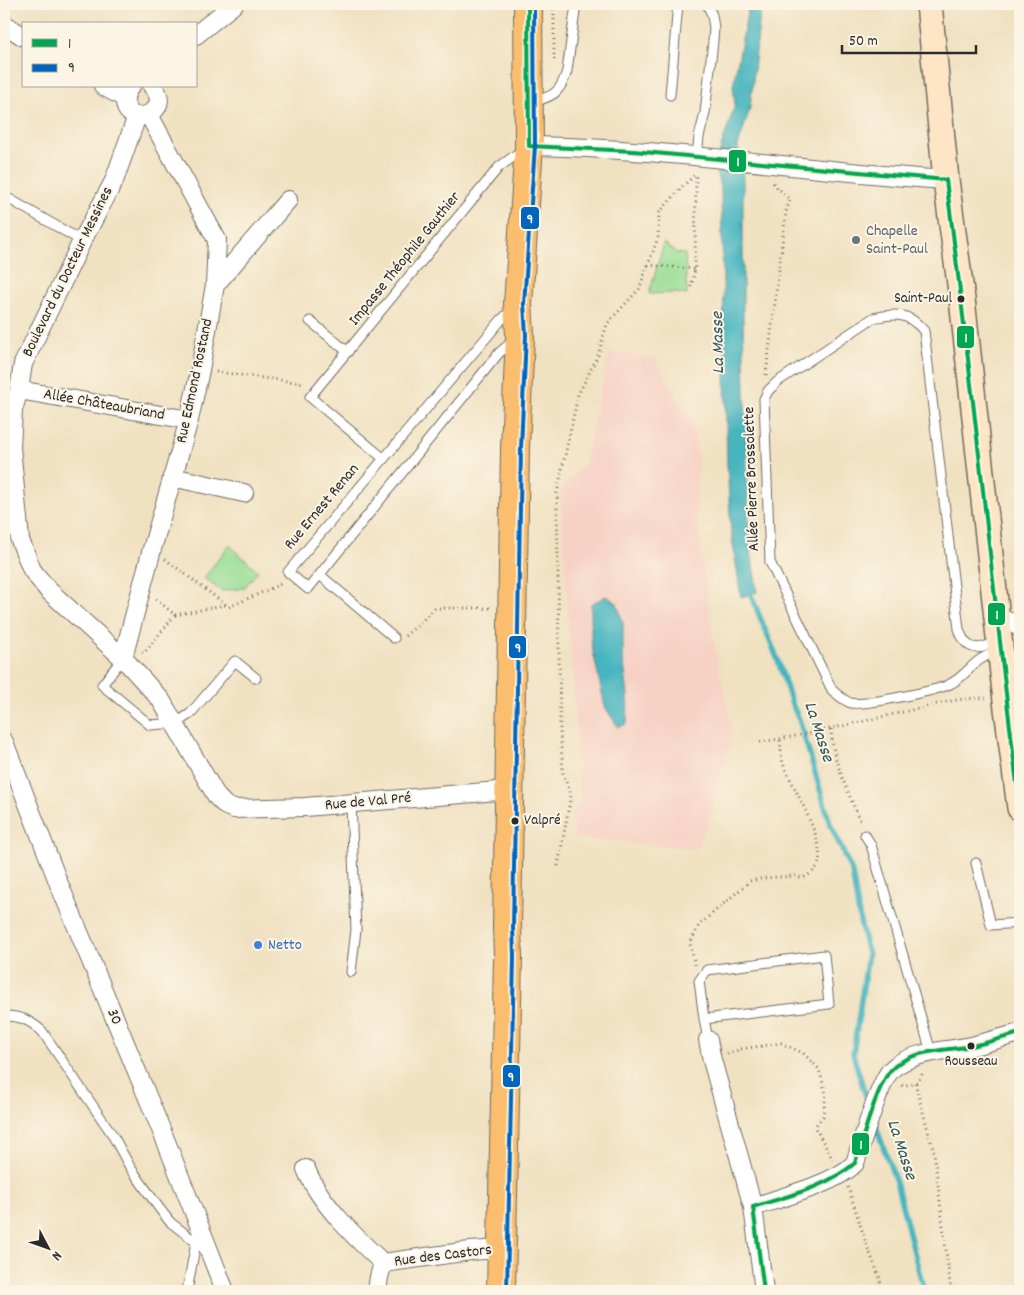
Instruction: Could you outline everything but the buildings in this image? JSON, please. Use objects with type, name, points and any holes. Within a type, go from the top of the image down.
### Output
[{"type":"main road","points":[[501,1291],[515,448],[520,335],[518,304],[529,146],[528,4]]},
{"type":"street","points":[[929,4],[946,180],[962,298],[998,616],[1013,674],[1006,701],[1020,808]]},
{"type":"street","points":[[198,33],[225,7]]},
{"type":"street","points":[[4,24],[22,36]]},
{"type":"street","points":[[111,88],[128,92],[126,107],[129,111],[143,116],[217,240],[251,242]]},
{"type":"street","name":"Boulevard du Docteur Messines","points":[[158,91],[156,108],[143,116],[114,181],[82,241],[23,364],[19,390],[13,410],[11,447],[20,540],[32,570],[48,590],[125,651],[161,700],[217,797],[226,806]]},
{"type":"street","points":[[529,146],[557,146],[702,162],[757,162],[946,180]]},
{"type":"street","points":[[215,285],[288,200]]},
{"type":"street","name":"Rue Edmond Rostand","points":[[125,651],[189,420],[215,285],[217,240]]},
{"type":"street","name":"Allée Châteaubriand","points":[[19,390],[189,420]]},
{"type":"street","points":[[172,477],[244,493]]},
{"type":"street","points":[[998,616],[1014,623],[1020,628]]},
{"type":"street","name":"30","points":[[4,742],[59,884],[165,1139],[200,1241],[225,1291]]},
{"type":"street","name":"Rue de Val Pré","points":[[226,806],[234,809],[305,807],[510,790]]},
{"type":"street","points":[[753,1207],[848,1171],[855,1163],[885,1079],[896,1066],[931,1052],[970,1046],[1020,1033]]},
{"type":"street","points":[[708,1040],[753,1207],[764,1291]]},
{"type":"street","points":[[306,1169],[313,1186],[353,1235],[383,1263]]},
{"type":"street","name":"Rue des Castors","points":[[377,1291],[383,1263],[470,1250],[502,1249]]},
{"type":"lane","points":[[529,104],[554,95],[564,81],[576,4]]},
{"type":"lane","points":[[670,95],[678,4]]},
{"type":"lane","points":[[702,162],[699,138],[705,113],[714,41],[712,15],[707,4]]},
{"type":"lane","name":"Impasse Théophile Gauthier","points":[[383,458],[310,397],[500,167],[529,146]]},
{"type":"lane","points":[[4,196],[82,241]]},
{"type":"lane","name":"Rue Ernest Renan","points":[[518,304],[502,319],[288,572],[308,589],[499,353],[520,335]]},
{"type":"lane","name":"Allée Pierre Brossolette","points":[[887,315],[906,316],[916,321],[924,331],[959,629],[962,640],[968,646],[991,649],[961,677],[946,686],[865,704],[851,703],[841,698],[832,690],[770,562],[764,399],[768,391],[777,382],[873,318],[887,315]]},
{"type":"lane","points":[[310,321],[348,352]]},
{"type":"lane","points":[[320,575],[394,638]]},
{"type":"lane","points":[[125,651],[102,685],[150,725],[176,724],[190,714],[236,661],[256,678]]},
{"type":"lane","points":[[351,803],[356,930],[351,972]]},
{"type":"lane","points":[[865,835],[871,845],[931,1052]]},
{"type":"lane","points":[[976,863],[991,925],[1020,924]]},
{"type":"lane","points":[[704,1019],[829,1004],[824,955],[707,970],[699,981],[704,1019],[708,1040]]},
{"type":"lane","points":[[4,1016],[30,1020],[42,1031],[112,1134],[130,1167],[158,1208],[170,1222],[200,1241],[187,1291]]},
{"type":"path","points":[[558,866],[571,794],[563,773],[560,731],[557,493],[578,395],[598,355],[607,324],[639,290],[658,238],[659,213],[702,162]]},
{"type":"path","points":[[691,287],[695,269],[702,162]]},
{"type":"path","points":[[757,162],[766,177],[790,200],[786,212],[777,280],[766,384],[768,391]]},
{"type":"path","points":[[648,265],[695,269]]},
{"type":"path","points":[[200,370],[320,385]]},
{"type":"path","points":[[152,549],[229,607],[295,578]]},
{"type":"path","points":[[141,588],[176,615]]},
{"type":"path","points":[[125,651],[144,653],[176,615],[226,604]]},
{"type":"path","points":[[394,638],[404,636],[420,624],[435,608],[513,608]]},
{"type":"path","points":[[760,742],[780,740],[961,699],[984,698]]},
{"type":"path","points":[[829,729],[836,760],[865,835]]},
{"type":"path","points":[[699,981],[690,944],[699,925],[750,881],[795,876],[803,878],[813,872],[819,863],[819,847],[802,801],[783,762],[780,740]]},
{"type":"path","points":[[712,1060],[741,1049],[780,1043],[803,1053],[819,1069],[826,1094],[823,1116],[816,1129],[842,1174],[880,1278],[882,1291]]},
{"type":"path","points":[[915,1083],[934,1152],[951,1291]]},
{"type":"shaded area","points":[[609,352],[654,358],[694,425],[698,459],[697,519],[713,638],[733,733],[710,818],[696,849],[575,838],[570,812],[581,805],[560,489],[584,466]]},
{"type":"green space","points":[[664,243],[676,253],[685,254],[687,295],[674,293],[649,294]]},
{"type":"green space","points":[[229,545],[258,571],[244,588],[221,591],[204,578]]},
{"type":"water","points":[[749,4],[761,4],[750,108],[738,146],[743,178],[743,318],[749,537],[757,592],[741,597],[731,531],[727,465],[721,190],[716,172],[721,147],[735,105],[733,86]]},
{"type":"water","points":[[606,596],[617,603],[623,623],[623,657],[628,695],[627,724],[618,727],[605,707],[591,642],[591,604]]},
{"type":"waterway","name":"La Masse","points":[[750,588],[751,595],[777,658],[799,719],[830,823],[852,872],[860,921],[868,954],[853,1054],[869,1107]]},
{"type":"waterway","name":"La Masse","points":[[874,1121],[896,1182],[924,1291]]},
{"type":"transit line","name":"1","points":[[528,4],[529,146]]},
{"type":"transit line","name":"9","points":[[507,1291],[521,448],[526,335],[524,304],[535,146],[534,4]]},
{"type":"transit line","name":"1","points":[[529,146],[633,151],[946,180]]},
{"type":"transit line","name":"1","points":[[946,180],[1020,808]]},
{"type":"transit line","name":"1","points":[[764,1291],[753,1207],[820,1185],[855,1163],[880,1088],[891,1070],[899,1063],[919,1054],[978,1045],[1020,1033]]},
{"type":"place","name":"Chapelle Saint-Paul","points":[[856,240]]},
{"type":"place","name":"Saint-Paul","points":[[961,299]]},
{"type":"place","name":"Valpré","points":[[515,821]]},
{"type":"place","name":"Netto","points":[[258,945]]},
{"type":"place","name":"Rousseau","points":[[971,1046]]}]
